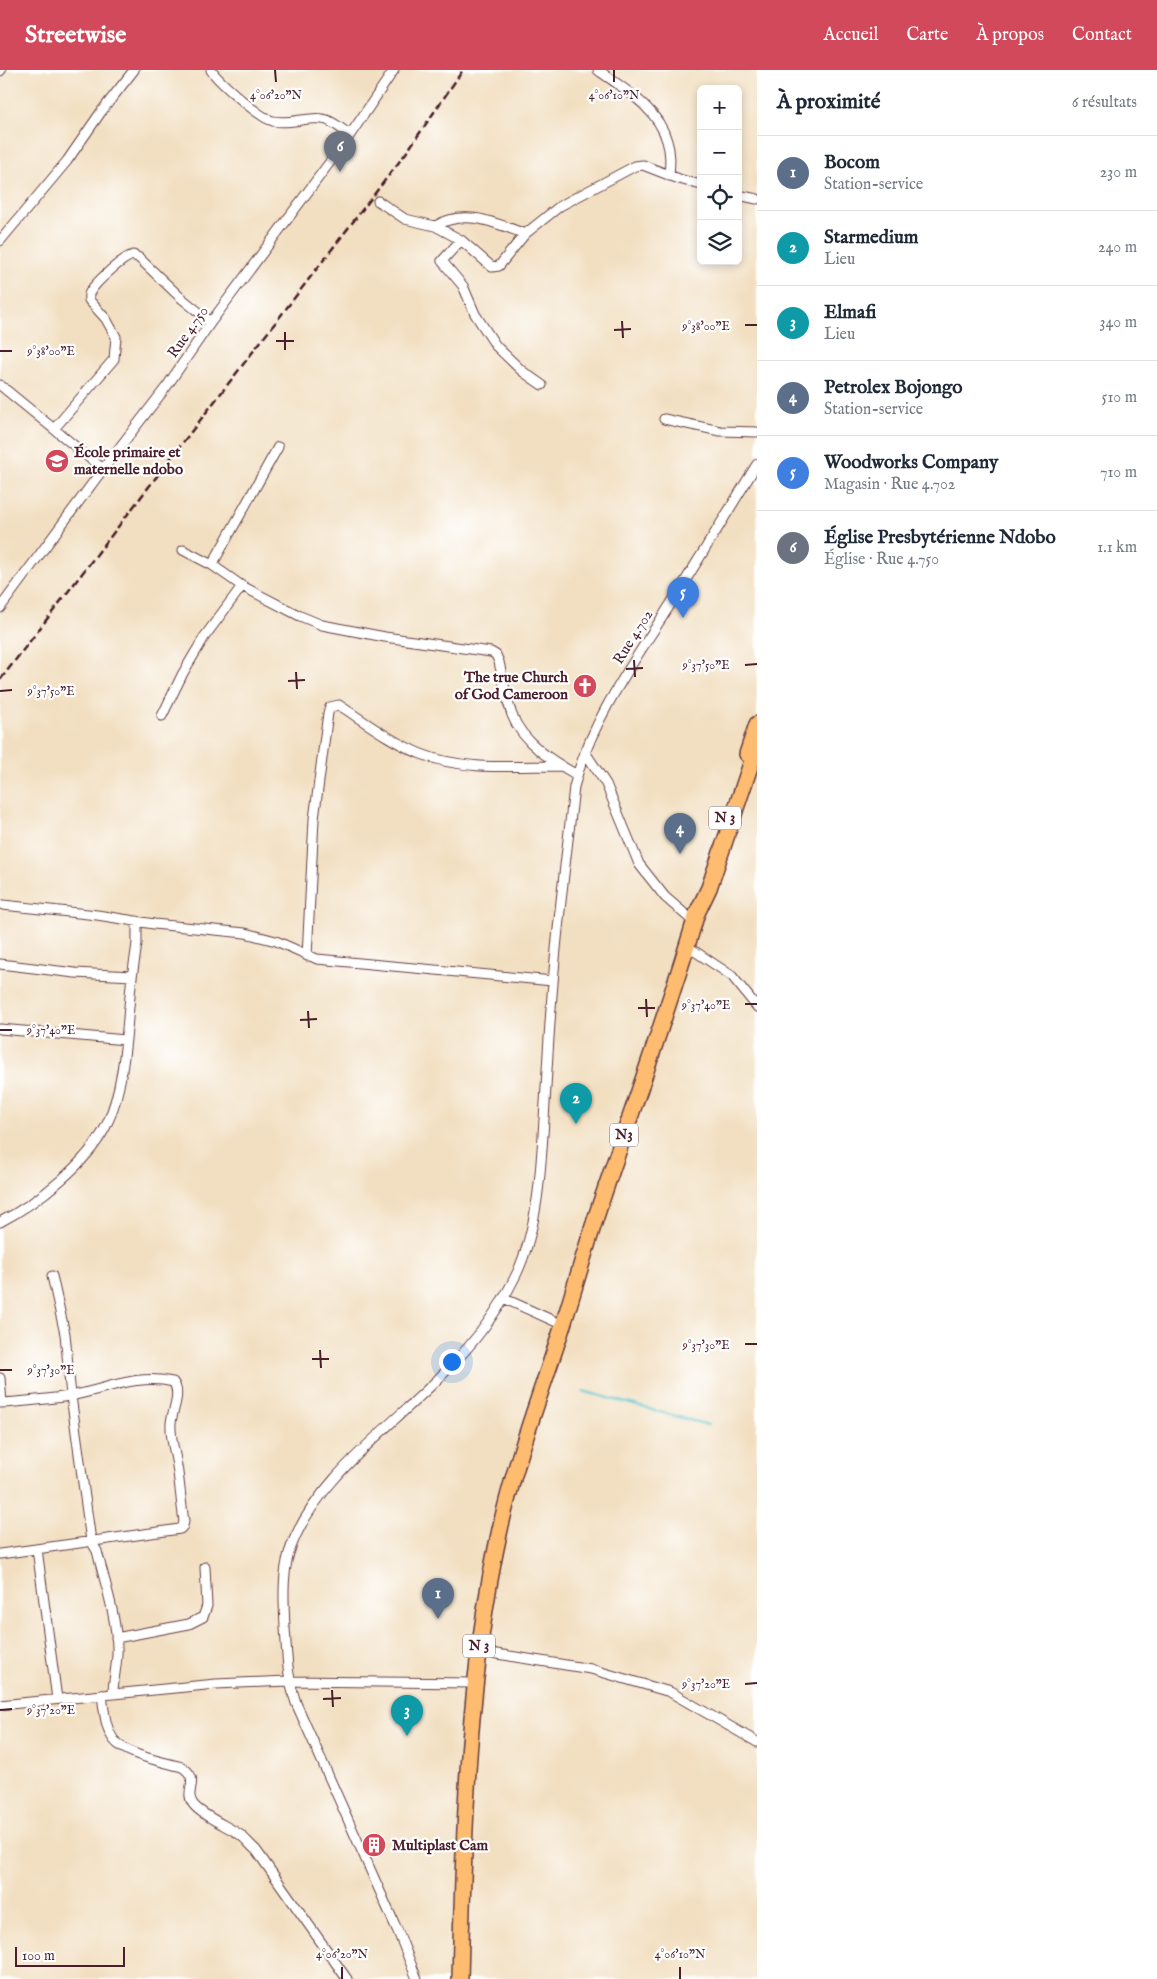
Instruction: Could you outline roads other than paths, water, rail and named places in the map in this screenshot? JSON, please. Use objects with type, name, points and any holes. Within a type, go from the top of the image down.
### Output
[{"type":"highway","name":"N 3","points":[[696,917],[697,902],[703,880],[757,724]]},
{"type":"highway","name":"N 3","points":[[687,946],[696,917],[709,888],[757,746]]},
{"type":"highway","name":"N3","points":[[563,1325],[602,1199],[687,946]]},
{"type":"highway","name":"N 3","points":[[460,1979],[466,1785],[474,1683],[486,1595],[499,1530],[516,1467],[563,1325]]},
{"type":"street","points":[[0,241],[67,161],[101,112],[134,70]]},
{"type":"street","points":[[211,70],[267,120],[287,123],[322,119],[350,134]]},
{"type":"street","name":"Rue 4.750","points":[[0,608],[103,469],[168,386],[211,322],[350,134],[394,70]]},
{"type":"street","points":[[598,70],[636,98],[660,125],[668,147],[670,176]]},
{"type":"street","points":[[378,200],[405,219],[435,226],[460,240],[492,267],[496,267],[499,266],[525,234],[560,206],[635,166],[643,165],[697,184]]},
{"type":"street","points":[[742,196],[757,199]]},
{"type":"street","points":[[435,226],[454,218],[483,219],[525,234]]},
{"type":"street","points":[[460,240],[442,261],[463,286],[475,314],[496,346],[542,385]]},
{"type":"street","points":[[54,429],[114,359],[116,337],[106,319],[90,300],[89,296],[90,291],[106,275],[127,258],[133,255],[139,258],[180,297],[211,322]]},
{"type":"street","points":[[0,385],[103,469]]},
{"type":"street","points":[[664,419],[720,431],[757,432]]},
{"type":"street","points":[[212,566],[278,447]]},
{"type":"street","name":"Rue 4.702","points":[[417,1979],[288,1681],[283,1586],[289,1553],[305,1518],[321,1494],[379,1433],[447,1371],[479,1334],[518,1271],[529,1236],[538,1193],[553,982],[576,775],[585,752],[622,680],[757,464]]},
{"type":"street","points":[[183,550],[242,586],[300,616],[322,625],[385,638],[491,652],[496,655],[499,662],[513,717],[524,734],[545,756],[576,775]]},
{"type":"street","points":[[162,716],[183,673],[205,636],[242,586]]},
{"type":"street","points":[[307,956],[314,819],[328,714],[330,707],[334,704],[339,705],[383,734],[420,753],[440,760],[493,766],[561,766]]},
{"type":"street","points":[[585,752],[606,784],[639,864],[665,897],[696,917]]},
{"type":"street","points":[[3,904],[245,933],[276,941],[317,959],[553,982]]},
{"type":"street","points":[[0,1222],[24,1209],[52,1187],[92,1148],[106,1127],[115,1103],[126,1040],[137,943],[137,921]]},
{"type":"street","points":[[687,946],[732,976],[757,1007]]},
{"type":"street","points":[[0,964],[76,973],[132,976]]},
{"type":"street","points":[[0,1029],[126,1040]]},
{"type":"street","points":[[52,1276],[65,1334],[71,1396],[91,1541],[99,1560],[115,1620],[117,1661],[113,1678],[113,1694]]},
{"type":"street","points":[[503,1298],[563,1325]]},
{"type":"street","points":[[0,1378],[1,1403],[71,1396],[127,1382],[156,1380],[173,1382],[177,1392],[171,1429],[178,1468],[183,1526],[180,1529],[0,1554]]},
{"type":"street","points":[[37,1549],[58,1699]]},
{"type":"street","points":[[116,1638],[189,1624],[203,1617],[207,1606],[205,1567]]},
{"type":"street","points":[[478,1651],[591,1669],[670,1692],[757,1742]]},
{"type":"street","points":[[0,1704],[216,1684],[288,1681],[474,1683]]},
{"type":"street","points":[[102,1695],[108,1725],[114,1740],[126,1750],[182,1767],[190,1772],[192,1780],[190,1796],[193,1805],[214,1820],[241,1835],[256,1850],[346,1979]]},
{"type":"waterway","points":[[583,1391],[708,1425]]},
{"type":"railway","points":[[0,680],[406,153],[463,70]]},
{"type":"place","name":"Église Presbytérienne Ndobo","points":[[340,172]]},
{"type":"place","name":"École primaire et maternelle ndobo","points":[[57,461]]},
{"type":"place","name":"Woodworks Company","points":[[683,618]]},
{"type":"place","name":"The true Church of God Cameroon","points":[[585,686]]},
{"type":"place","name":"Petrolex Bojongo","points":[[680,854]]},
{"type":"place","name":"Starmedium","points":[[576,1124]]},
{"type":"place","name":"Bocom","points":[[438,1619]]},
{"type":"place","name":"Elmafi","points":[[407,1736]]},
{"type":"place","name":"Multiplast Cam","points":[[374,1845]]}]
